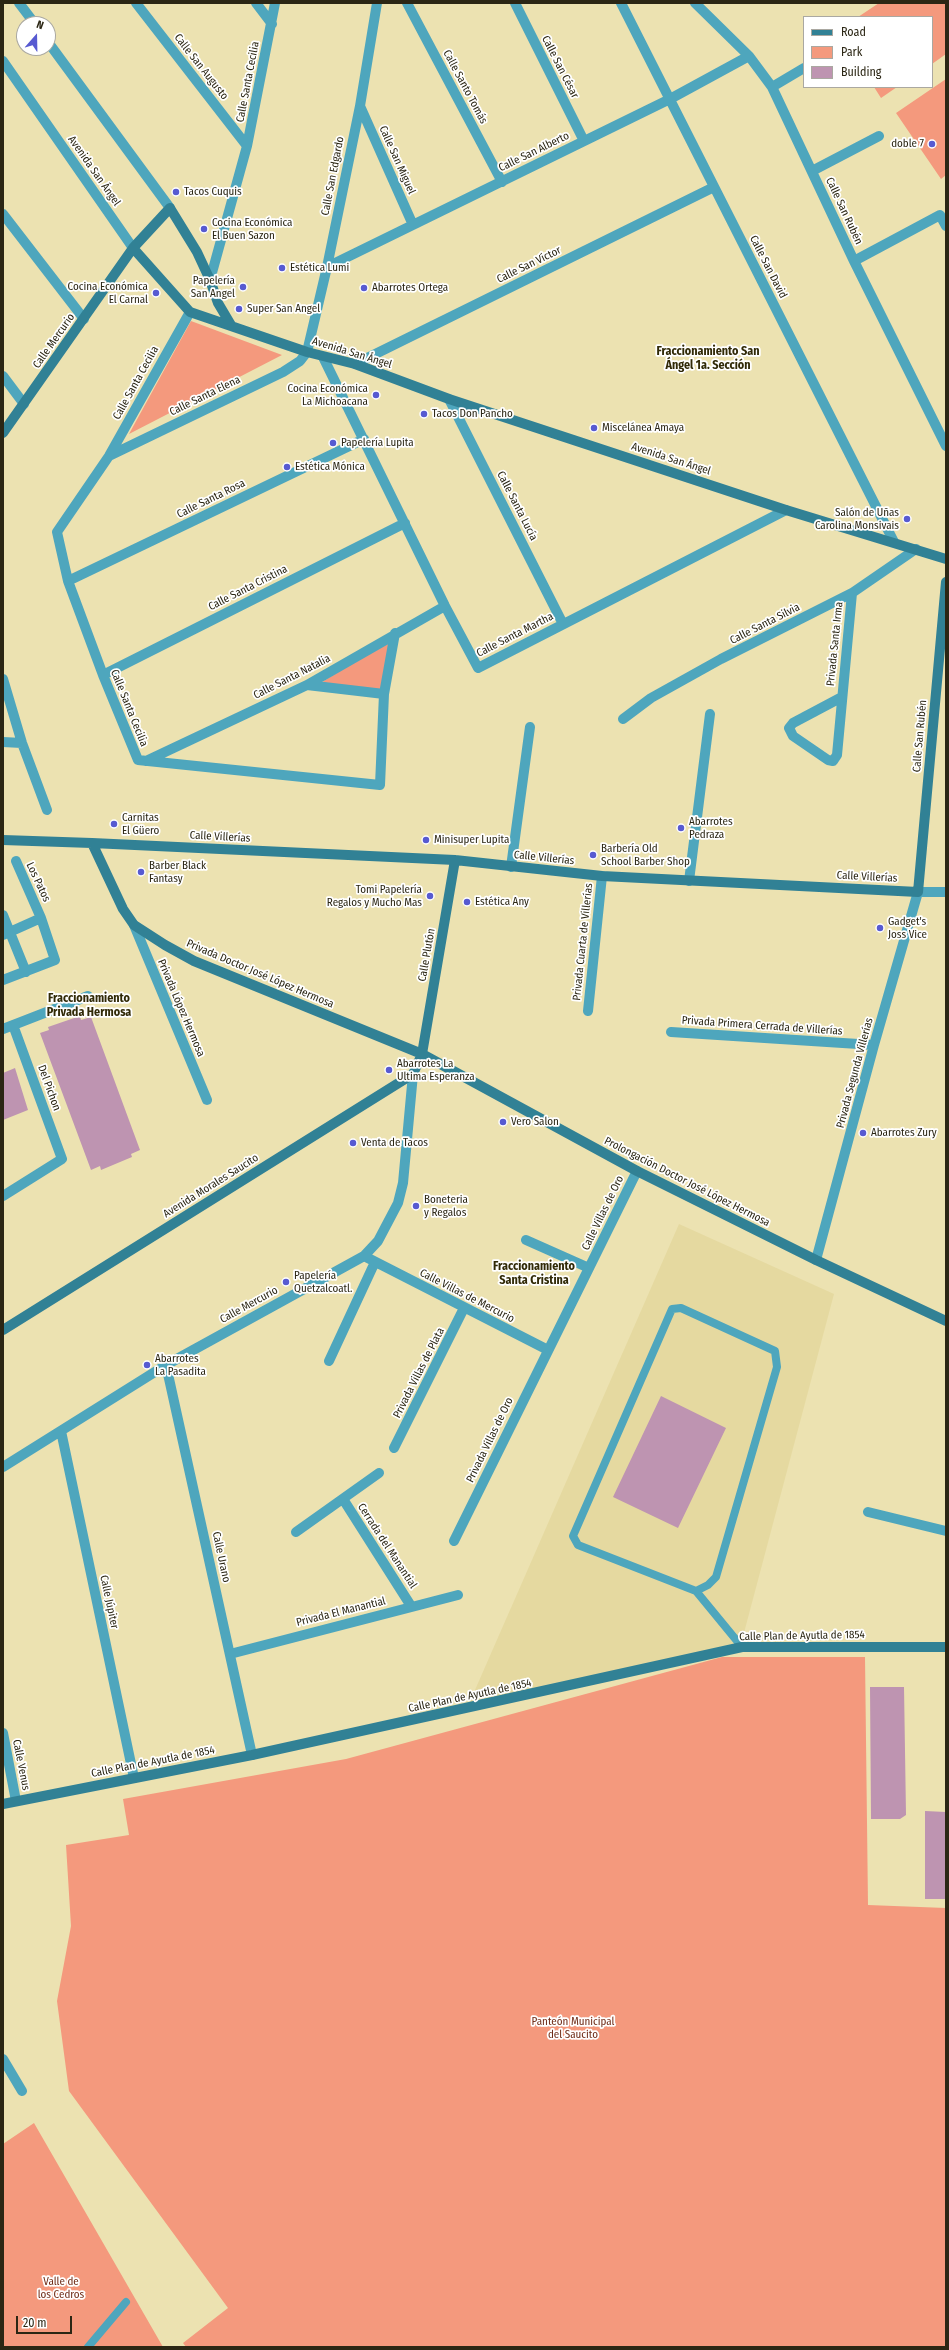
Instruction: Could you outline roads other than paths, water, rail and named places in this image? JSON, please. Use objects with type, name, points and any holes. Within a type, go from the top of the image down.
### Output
[{"type":"street","points":[[19,3],[29,16]]},
{"type":"street","name":"Calle San Augusto","points":[[136,3],[247,146]]},
{"type":"street","points":[[256,3],[272,24]]},
{"type":"street","name":"Calle Santa Cecilia","points":[[210,280],[247,146],[275,3]]},
{"type":"street","name":"Calle San Edgardo","points":[[307,352],[327,267],[360,106],[377,3]]},
{"type":"street","name":"Calle Santo Tomás","points":[[407,3],[502,182]]},
{"type":"street","name":"Calle San César","points":[[515,3],[584,141]]},
{"type":"street","name":"Calle San David","points":[[621,3],[894,542]]},
{"type":"street","name":"Calle San Rubén","points":[[695,3],[749,56],[772,87],[854,261],[946,446]]},
{"type":"street","points":[[56,53],[170,208],[197,252],[210,280],[218,303],[231,325]]},
{"type":"street","name":"Calle San Alberto","points":[[327,267],[670,99],[749,56]]},
{"type":"street","name":"Avenida San Ángel","points":[[3,61],[133,248],[190,312],[307,352],[355,364],[450,399],[786,510],[946,559]]},
{"type":"street","points":[[772,87],[803,69]]},
{"type":"street","name":"Calle San Miguel","points":[[360,106],[412,225]]},
{"type":"street","points":[[812,172],[879,136]]},
{"type":"street","name":"Calle San Víctor","points":[[355,364],[714,187]]},
{"type":"street","name":"Calle Mercurio","points":[[3,434],[133,248],[170,208]]},
{"type":"street","points":[[3,214],[84,319]]},
{"type":"street","points":[[854,261],[940,215],[946,226]]},
{"type":"street","name":"Calle Santa Cecilia","points":[[190,312],[109,456],[57,532],[68,581],[103,675],[138,760],[380,785],[384,694],[395,634]]},
{"type":"street","name":"Calle Santa Elena","points":[[109,456],[283,372],[300,361],[307,352]]},
{"type":"street","name":"Calle Santa Martha","points":[[324,357],[445,606],[478,668],[786,510]]},
{"type":"street","points":[[3,376],[24,404]]},
{"type":"street","name":"Calle Santa Lucía","points":[[450,399],[563,624]]},
{"type":"street","name":"Calle Santa Rosa","points":[[68,581],[364,439]]},
{"type":"street","name":"Calle Santa Cristina","points":[[103,675],[405,523]]},
{"type":"street","name":"Calle Santa Silvia","points":[[623,718],[651,698],[720,659],[852,593],[916,549]]},
{"type":"street","name":"Calle San Rubén","points":[[918,892],[943,639],[946,582]]},
{"type":"street","name":"Privada Santa Irma","points":[[842,697],[793,723],[789,728],[793,736],[828,760],[833,761],[837,755],[852,593]]},
{"type":"street","name":"Calle Santa Natalia","points":[[146,761],[307,685],[445,606]]},
{"type":"street","points":[[3,679],[22,743],[46,810]]},
{"type":"street","points":[[307,685],[384,694]]},
{"type":"street","points":[[689,881],[710,714]]},
{"type":"street","points":[[511,867],[530,727]]},
{"type":"street","points":[[3,742],[22,743]]},
{"type":"street","name":"Calle Villerías","points":[[3,840],[455,860],[602,876],[918,892],[946,892]]},
{"type":"street","name":"Privada Doctor José López Hermosa","points":[[92,843],[123,909],[134,925],[194,960],[422,1054]]},
{"type":"street","name":"Calle Plutón","points":[[422,1054],[455,860]]},
{"type":"street","name":"Los Patos","points":[[6,934],[41,918],[16,861]]},
{"type":"street","name":"Privada Cuarta de Villerías","points":[[588,1011],[602,876]]},
{"type":"street","name":"Privada Segunda Villerías","points":[[816,1260],[874,1045],[918,892]]},
{"type":"street","points":[[3,915],[6,934],[26,972]]},
{"type":"street","points":[[3,980],[55,960],[41,918]]},
{"type":"street","name":"Privada López Hermosa","points":[[134,925],[207,1100]]},
{"type":"street","points":[[3,1029],[88,996]]},
{"type":"street","name":"Del Pichon","points":[[3,1196],[62,1159],[13,1025]]},
{"type":"street","name":"Privada Primera Cerrada de Villerías","points":[[671,1032],[874,1045]]},
{"type":"street","points":[[413,1074],[422,1054]]},
{"type":"street","name":"Prolongación Doctor José López Hermosa","points":[[422,1054],[637,1172],[816,1260],[946,1321]]},
{"type":"street","name":"Calle Mercurio","points":[[3,1467],[166,1365],[364,1256],[378,1241],[398,1203],[403,1183],[413,1074]]},
{"type":"street","name":"Avenida Morales Saucito","points":[[3,1330],[413,1074]]},
{"type":"street","name":"Calle Villas de Oro","points":[[548,1350],[637,1172]]},
{"type":"street","points":[[526,1240],[589,1268]]},
{"type":"street","name":"Calle Villas de Mercurio","points":[[364,1256],[548,1350]]},
{"type":"street","points":[[329,1360],[375,1262]]},
{"type":"street","name":"Privada Villas de Plata","points":[[394,1448],[464,1308]]},
{"type":"street","name":"Privada Villas de Oro","points":[[454,1541],[548,1350]]},
{"type":"street","name":"Calle Urano","points":[[166,1365],[252,1755]]},
{"type":"street","name":"Calle Júpiter","points":[[61,1431],[134,1778]]},
{"type":"street","name":"Cerrada del Manantial","points":[[296,1532],[379,1473]]},
{"type":"street","name":"Cerrada del Manantial","points":[[343,1499],[411,1606]]},
{"type":"street","points":[[868,1512],[946,1531]]},
{"type":"street","name":"Privada El Manantial","points":[[230,1654],[458,1594]]},
{"type":"street","name":"Calle Plan de Ayutla de 1854","points":[[3,1804],[252,1755],[742,1647],[946,1647]]},
{"type":"street","name":"Calle Venus","points":[[3,1733],[16,1801]]},
{"type":"street","points":[[3,2059],[22,2091]]},
{"type":"lane","points":[[696,1591],[708,1585],[716,1577],[777,1367],[775,1351],[681,1308],[672,1309],[573,1536],[578,1545],[696,1591],[742,1647]]},
{"type":"lane","points":[[88,2347],[126,2302]]},
{"type":"place","name":"doble 7","points":[[932,144]]},
{"type":"place","name":"Tacos Cuquis","points":[[176,192]]},
{"type":"place","name":"Cocina Económica El Buen Sazon","points":[[204,229]]},
{"type":"place","name":"Estética Lumi","points":[[282,268]]},
{"type":"place","name":"Papelería San Angel","points":[[243,287]]},
{"type":"place","name":"Abarrotes Ortega","points":[[364,288]]},
{"type":"place","name":"Cocina Económica El Carnal","points":[[156,293]]},
{"type":"place","name":"Super San Angel","points":[[239,309]]},
{"type":"place","name":"Cocina Económica La Michoacana","points":[[376,395]]},
{"type":"place","name":"Tacos Don Pancho","points":[[424,414]]},
{"type":"place","name":"Miscelánea Amaya","points":[[594,428]]},
{"type":"place","name":"Papelería Lupita","points":[[333,443]]},
{"type":"place","name":"Estética Mónica","points":[[287,467]]},
{"type":"place","name":"Salón de Uñas Carolina Monsivais","points":[[907,519]]},
{"type":"place","name":"Carnitas El Güero","points":[[114,824]]},
{"type":"place","name":"Abarrotes Pedraza","points":[[681,828]]},
{"type":"place","name":"Minisuper Lupita","points":[[426,840]]},
{"type":"place","name":"Barbería Old School Barber Shop","points":[[593,855]]},
{"type":"place","name":"Barber Black Fantasy","points":[[141,872]]},
{"type":"place","name":"Tomi Papelería Regalos y Mucho Mas","points":[[430,896]]},
{"type":"place","name":"Estética Any","points":[[467,902]]},
{"type":"place","name":"Gadget's Joss Vice","points":[[880,928]]},
{"type":"place","name":"Abarrotes La Ultima Esperanza","points":[[389,1070]]},
{"type":"place","name":"Vero Salon","points":[[503,1122]]},
{"type":"place","name":"Abarrotes Zury","points":[[863,1133]]},
{"type":"place","name":"Venta de Tacos","points":[[353,1143]]},
{"type":"place","name":"Boneteria y Regalos","points":[[416,1206]]},
{"type":"place","name":"Papelería Quetzalcoatl.","points":[[286,1282]]},
{"type":"place","name":"Abarrotes La Pasadita","points":[[147,1365]]},
{"type":"district","name":"Fraccionamiento San Ángel 1a. Sección","points":[[708,359]]},
{"type":"district","name":"Fraccionamiento Privada Hermosa","points":[[89,1006]]},
{"type":"district","name":"Fraccionamiento Santa Cristina","points":[[534,1274]]},
{"type":"park label","name":"Panteón Municipal del Saucito","points":[[573,2028]]},
{"type":"park label","name":"Valle de los Cedros","points":[[61,2288]]}]
